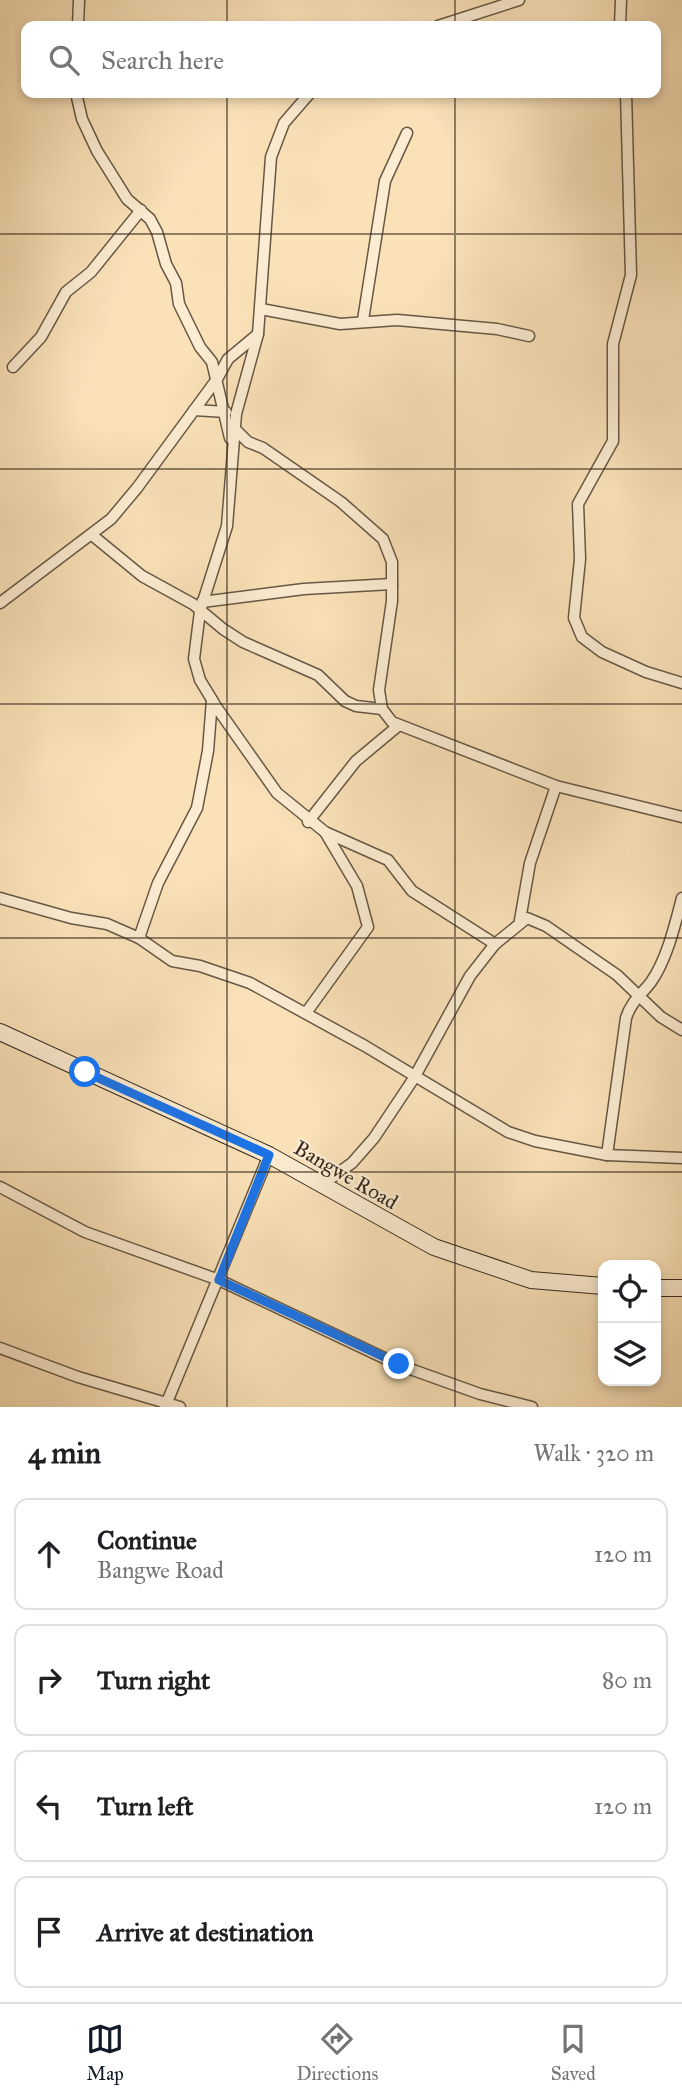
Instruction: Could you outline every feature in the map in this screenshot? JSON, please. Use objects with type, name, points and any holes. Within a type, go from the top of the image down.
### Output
[{"type":"street","points":[[78,21],[79,0]]},
{"type":"street","points":[[454,21],[519,0]]},
{"type":"street","points":[[620,21],[621,0]]},
{"type":"street","points":[[77,98],[88,136],[127,199],[141,210],[157,232],[166,264],[176,283],[180,304],[200,347],[212,362],[226,412],[234,460]]},
{"type":"street","points":[[306,98],[284,123],[271,157],[258,334],[236,414],[227,526],[201,607],[194,659],[200,680],[212,700],[277,793],[308,822],[388,860],[412,891],[495,944]]},
{"type":"street","points":[[626,98],[631,275],[613,344],[613,441],[578,504],[580,559],[574,618],[582,637],[602,652],[646,672],[682,683]]},
{"type":"street","points":[[363,320],[385,181],[407,133]]},
{"type":"street","points":[[13,367],[41,337],[66,292],[91,272],[141,210]]},
{"type":"street","points":[[261,309],[340,324],[363,320],[461,325],[529,337]]},
{"type":"street","points":[[0,603],[92,535],[137,488],[228,359],[258,334]]},
{"type":"street","points":[[194,410],[226,412]]},
{"type":"street","points":[[235,429],[248,442],[263,448],[373,528],[383,539],[392,562],[392,584],[379,691],[382,709],[398,726],[556,786],[682,817]]},
{"type":"street","points":[[234,460],[252,449],[263,448]]},
{"type":"street","points":[[92,535],[142,576],[201,607],[243,642],[318,675],[345,701],[356,706],[382,709]]},
{"type":"street","points":[[201,607],[303,590],[392,584]]},
{"type":"street","points":[[139,938],[158,883],[197,808],[208,751],[212,700]]},
{"type":"street","points":[[308,822],[356,761],[398,726]]},
{"type":"street","points":[[520,920],[530,863],[556,786]]},
{"type":"street","points":[[306,1013],[368,927],[357,886],[346,862],[325,832]]},
{"type":"street","points":[[0,898],[71,918],[107,924],[139,938],[172,961],[200,966],[250,983],[508,1132],[548,1144],[607,1155],[682,1158]]},
{"type":"street","points":[[607,1155],[626,1018],[659,965],[682,898]]},
{"type":"street","points":[[323,1184],[362,1153],[414,1078],[470,976],[495,944],[520,920],[534,918],[546,926],[617,975],[662,1017],[682,1030]]},
{"type":"street","name":"Bangwe Road","points":[[0,1032],[269,1155],[388,1224],[467,1260],[531,1280],[598,1286]]},
{"type":"street","points":[[166,1405],[269,1155]]},
{"type":"street","points":[[0,1187],[85,1232],[219,1280],[399,1364],[480,1394],[532,1407]]},
{"type":"street","points":[[661,1287],[682,1288]]},
{"type":"street","points":[[0,1348],[78,1377],[180,1407]]},
{"type":"route","points":[[85,1072],[269,1155],[219,1280],[399,1364]]}]
